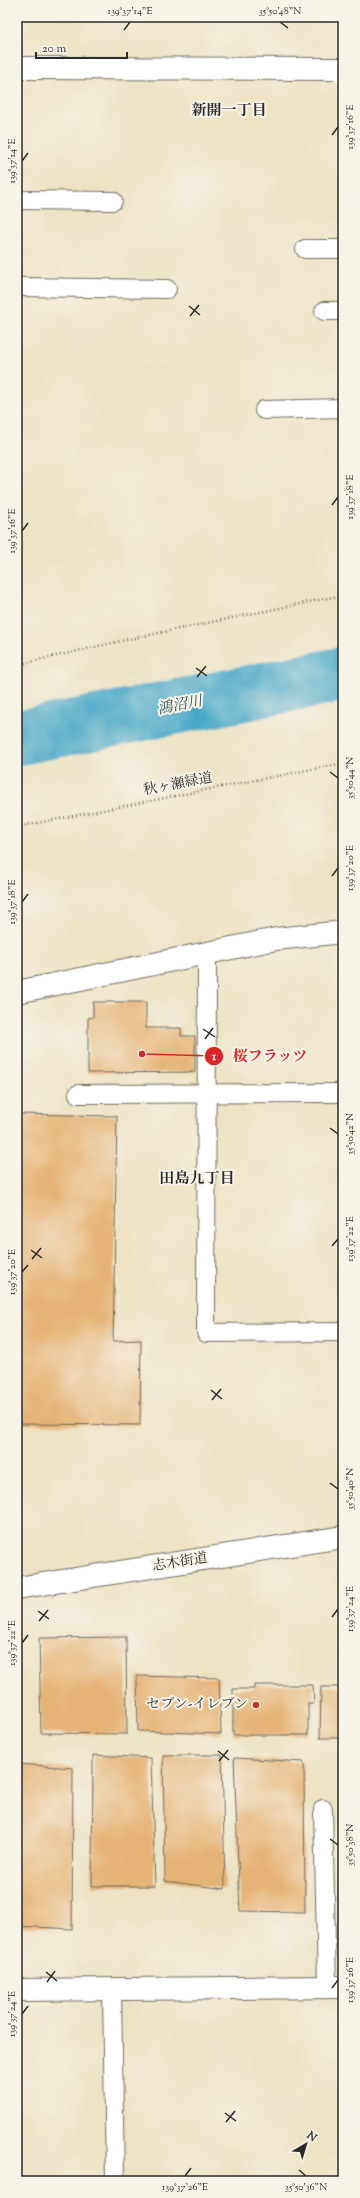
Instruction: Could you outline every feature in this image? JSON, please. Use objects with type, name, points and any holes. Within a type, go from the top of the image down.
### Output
[{"type":"street","points":[[17,68],[343,69]]},
{"type":"street","points":[[17,992],[276,939],[343,932]]},
{"type":"street","name":"志木街道","points":[[17,1588],[343,1537]]},
{"type":"street","points":[[17,1990],[335,1987]]},
{"type":"lane","points":[[17,200],[113,201]]},
{"type":"lane","points":[[305,249],[343,250]]},
{"type":"lane","points":[[17,287],[167,289]]},
{"type":"lane","points":[[324,311],[343,311]]},
{"type":"lane","points":[[264,410],[343,408]]},
{"type":"lane","points":[[207,952],[206,1333],[343,1332]]},
{"type":"lane","points":[[78,1094],[343,1093]]},
{"type":"lane","points":[[323,1809],[335,1987]]},
{"type":"lane","points":[[112,1989],[115,2181]]},
{"type":"path","points":[[17,665],[125,640],[343,595]]},
{"type":"path","name":"秋ヶ瀬緑道","points":[[17,827],[343,763]]},
{"type":"building","points":[[93,1002],[146,1002],[146,1028],[181,1028],[181,1036],[195,1036],[195,1072],[88,1073],[88,1018],[93,1017]]},
{"type":"building","points":[[17,1114],[117,1116],[113,1341],[141,1340],[140,1425],[17,1424]]},
{"type":"building","points":[[126,1637],[127,1734],[41,1733],[39,1638]]},
{"type":"building","points":[[137,1676],[219,1678],[221,1734],[138,1731]]},
{"type":"building","points":[[254,1685],[313,1685],[314,1704],[308,1704],[308,1735],[233,1735],[233,1689],[254,1689]]},
{"type":"building","points":[[321,1687],[343,1687],[343,1738],[320,1738]]},
{"type":"building","points":[[93,1755],[151,1758],[155,1886],[92,1886]]},
{"type":"building","points":[[163,1755],[222,1755],[225,1889],[165,1881]]},
{"type":"building","points":[[234,1758],[304,1762],[305,1912],[240,1911]]},
{"type":"building","points":[[17,1764],[73,1768],[72,1929],[17,1926]]},
{"type":"waterway","name":"鴻沼川","points":[[17,738],[343,674]]},
{"type":"place","name":"桜フラッツ","points":[[142,1054]]},
{"type":"place","name":"セブン-イレブン","points":[[256,1705]]},
{"type":"district","name":"新開一丁目","points":[[229,111]]},
{"type":"district","name":"田島九丁目","points":[[197,1179]]}]
